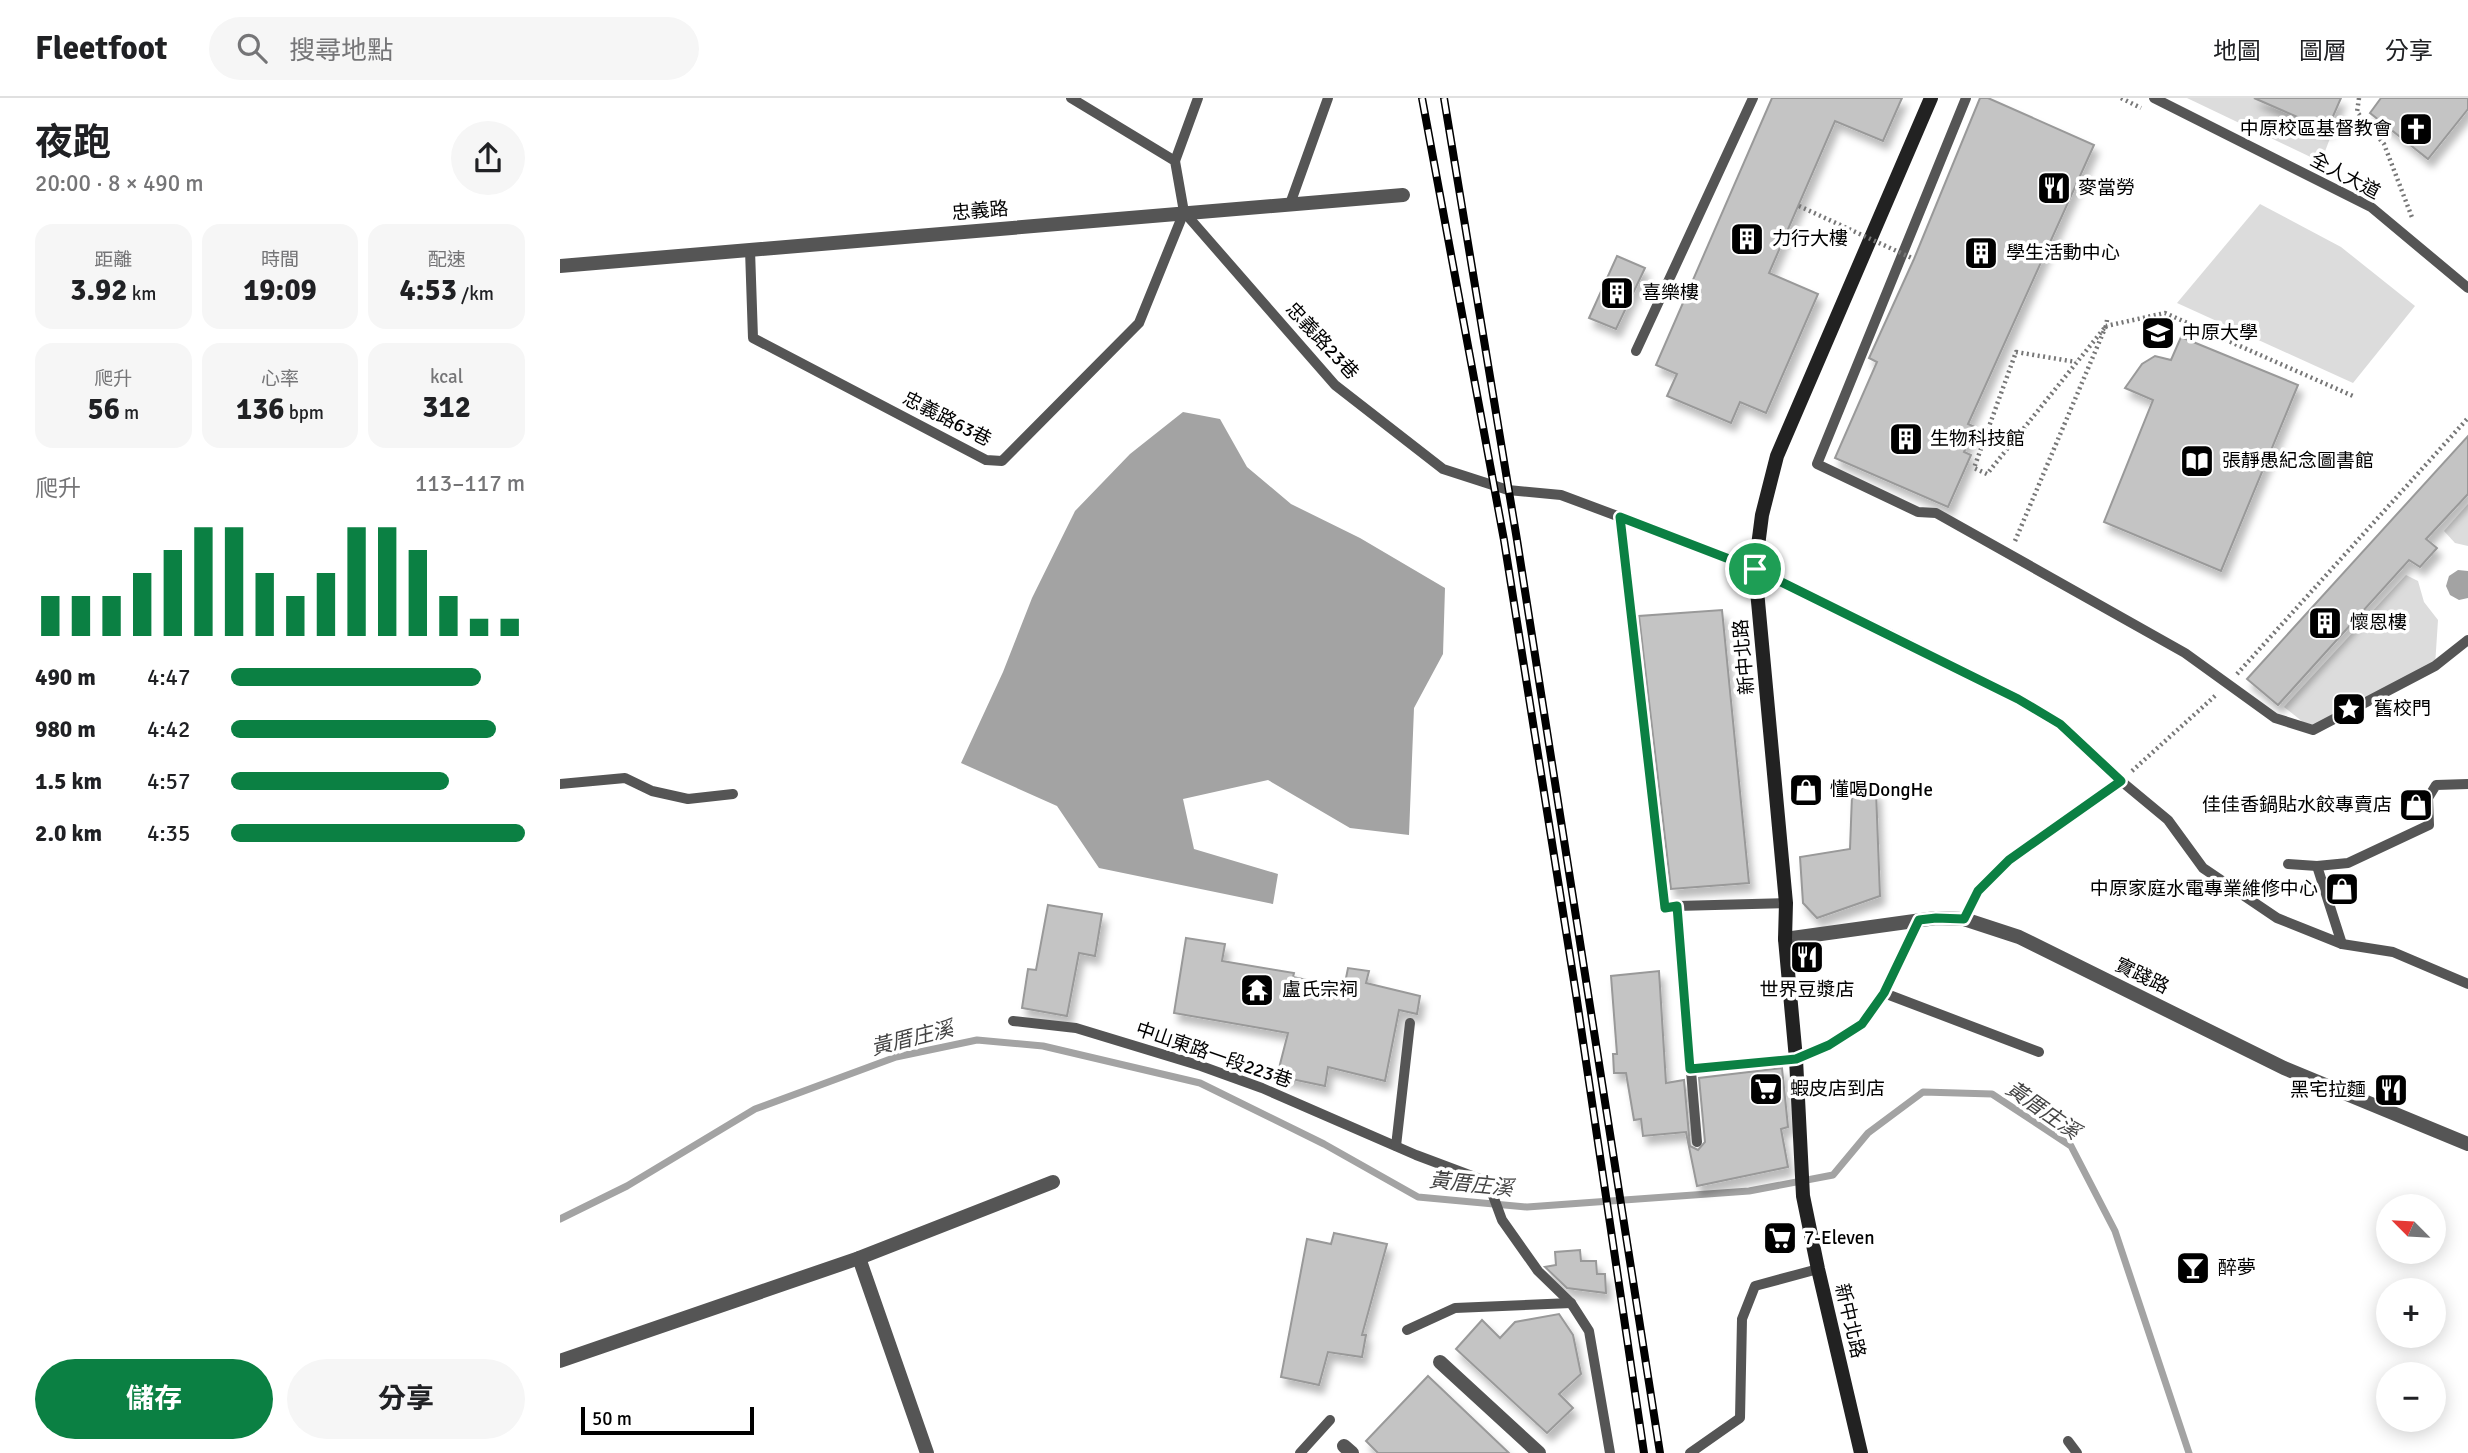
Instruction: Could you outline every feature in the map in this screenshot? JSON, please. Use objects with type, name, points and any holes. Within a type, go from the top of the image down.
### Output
[{"type":"street","name":"新中北路","points":[[1861,1453],[1803,1196],[1796,1059],[1785,939],[1786,903],[1755,569],[1762,515],[1777,456],[1931,98]]},
{"type":"street","name":"忠義路","points":[[560,266],[1402,195]]},
{"type":"street","name":"實踐路","points":[[1785,939],[1936,918],[1964,919],[2019,937],[2284,1068],[2468,1144]]},
{"type":"street","points":[[560,1361],[859,1258],[1054,1182]]},
{"type":"street","points":[[859,1258],[927,1453]]},
{"type":"street","points":[[1440,1362],[1539,1453]]},
{"type":"lane","points":[[1071,98],[1175,161]]},
{"type":"lane","points":[[1184,212],[1175,161],[1198,98]]},
{"type":"lane","points":[[1290,204],[1328,98]]},
{"type":"lane","points":[[1636,351],[1753,98]]},
{"type":"lane","points":[[1966,98],[1817,464],[1918,512],[1936,513],[2185,653],[2274,718],[2313,730],[2435,666],[2468,640]]},
{"type":"lane","name":"全人大道","points":[[2154,98],[2371,207],[2468,288]]},
{"type":"lane","name":"忠義路23巷","points":[[1184,212],[1335,385],[1443,469],[1508,490],[1561,495],[1755,569],[2018,699],[2060,724],[2168,820],[2203,868],[2277,918],[2342,944],[2393,952],[2468,984]]},
{"type":"lane","name":"忠義路63巷","points":[[750,250],[752,338],[986,460],[1002,461],[1139,323],[1184,212]]},
{"type":"lane","points":[[1620,517],[1665,908],[1786,903]]},
{"type":"lane","points":[[560,784],[625,778],[652,791],[688,799],[733,794]]},
{"type":"lane","points":[[1964,919],[1978,891],[2009,860],[2121,781]]},
{"type":"lane","points":[[2288,864],[2317,866],[2348,863],[2429,825],[2428,798],[2435,785],[2468,783]]},
{"type":"lane","points":[[2317,866],[2342,944]]},
{"type":"lane","points":[[1677,906],[1697,1142]]},
{"type":"lane","points":[[1690,1069],[1796,1059],[1829,1045],[1862,1024],[1884,993],[1919,920]]},
{"type":"lane","points":[[1884,993],[2039,1052]]},
{"type":"lane","name":"中山東路一段223巷","points":[[1013,1021],[1076,1028],[1201,1066],[1262,1088],[1488,1182],[1502,1220],[1538,1271],[1571,1303],[1589,1331],[1610,1453]]},
{"type":"lane","points":[[1396,1146],[1410,1023]]},
{"type":"lane","points":[[1690,1453],[1740,1418],[1741,1318],[1755,1286],[1818,1269]]},
{"type":"lane","points":[[1407,1330],[1455,1308],[1571,1303]]},
{"type":"lane","points":[[1300,1453],[1330,1420]]},
{"type":"lane","points":[[2068,1441],[2077,1453]]},
{"type":"path","points":[[2359,98],[2357,112],[2384,144],[2426,254]]},
{"type":"path","points":[[1799,205],[1914,259]]},
{"type":"path","points":[[2076,362],[2016,352],[1974,468],[1987,474],[2107,323],[2165,313],[2353,396]]},
{"type":"path","points":[[2010,554],[2107,323]]},
{"type":"path","points":[[2121,781],[2227,685],[2468,418]]},
{"type":"shaded area","points":[[2187,98],[2254,98],[2332,133],[2321,162]]},
{"type":"shaded area","points":[[2260,204],[2341,247],[2415,306],[2353,383],[2177,303]]},
{"type":"shaded area","points":[[1183,412],[1220,419],[1247,467],[1291,504],[1360,538],[1445,588],[1443,654],[1414,708],[1409,835],[1350,828],[1268,780],[1183,799],[1194,849],[1278,874],[1273,904],[1099,868],[1057,806],[961,763],[1003,672],[1032,598],[1075,511],[1130,454]]},
{"type":"shaded area","points":[[2468,504],[2468,546],[2455,543],[2444,531]]},
{"type":"shaded area","points":[[2458,570],[2468,571],[2468,598],[2459,600],[2450,595],[2446,586],[2449,576]]},
{"type":"shaded area","points":[[2406,575],[2418,581],[2424,602],[2438,620],[2435,666],[2313,730],[2284,707]]},
{"type":"building","name":"力行大樓","points":[[1772,98],[1902,98],[1883,141],[1835,121],[1769,273],[1818,294],[1766,413],[1740,402],[1731,423],[1667,396],[1677,374],[1656,365]]},
{"type":"building","name":"學生活動中心","points":[[1980,98],[1988,98],[2094,145],[1968,424],[1975,427],[1964,452],[1971,455],[1948,507],[1835,458],[1877,362],[1869,358],[1914,259]]},
{"type":"building","points":[[2254,98],[2341,98],[2327,130]]},
{"type":"building","points":[[2381,98],[2468,98],[2468,109],[2428,159],[2370,113]]},
{"type":"building","name":"喜樂樓","points":[[1617,256],[1645,268],[1616,329],[1589,318]]},
{"type":"building","name":"張靜愚紀念圖書館","points":[[2181,337],[2298,385],[2221,571],[2104,522],[2153,400],[2125,388],[2142,364],[2155,356],[2171,360]]},
{"type":"building","name":"懷恩樓","points":[[2468,436],[2468,494],[2426,539],[2437,548],[2420,567],[2409,560],[2278,705],[2247,679]]},
{"type":"building","points":[[1722,610],[1749,883],[1671,889],[1639,616]]},
{"type":"building","points":[[1876,791],[1880,896],[1817,918],[1803,903],[1800,857],[1850,849],[1852,795]]},
{"type":"building","points":[[1048,905],[1102,914],[1095,956],[1079,953],[1067,1016],[1022,1008],[1028,969],[1036,970]]},
{"type":"building","points":[[1186,938],[1225,944],[1222,961],[1294,973],[1293,977],[1344,988],[1348,968],[1369,971],[1366,983],[1420,996],[1417,1014],[1399,1010],[1385,1081],[1328,1067],[1325,1086],[1277,1076],[1288,1033],[1174,1013]]},
{"type":"building","points":[[1659,971],[1666,1083],[1684,1080],[1690,1146],[1698,1150],[1705,1142],[1699,1078],[1782,1068],[1788,1127],[1781,1129],[1788,1167],[1697,1186],[1686,1132],[1643,1136],[1641,1119],[1634,1120],[1626,1073],[1614,1073],[1613,1054],[1617,1054],[1611,976]]},
{"type":"building","points":[[1334,1233],[1387,1244],[1362,1335],[1366,1335],[1362,1357],[1328,1352],[1319,1385],[1281,1377],[1307,1239],[1331,1244]]},
{"type":"building","points":[[1580,1250],[1581,1261],[1596,1261],[1597,1274],[1605,1274],[1606,1293],[1567,1288],[1545,1267],[1556,1265],[1555,1252]]},
{"type":"building","points":[[1559,1314],[1573,1335],[1581,1374],[1559,1394],[1573,1408],[1547,1433],[1456,1349],[1482,1320],[1500,1338],[1515,1322]]},
{"type":"building","points":[[1428,1376],[1509,1453],[1378,1453],[1366,1441]]},
{"type":"waterway","name":"黃厝庄溪","points":[[560,1219],[627,1186],[755,1109],[896,1057],[977,1040],[1043,1046],[1200,1083],[1324,1144],[1418,1197],[1527,1207],[1749,1191],[1833,1175],[1868,1133],[1923,1092],[1992,1094],[2071,1146],[2115,1231],[2189,1453]]},
{"type":"railway","points":[[1422,98],[1504,540],[1576,994],[1644,1453]]},
{"type":"railway","points":[[1444,98],[1517,540],[1660,1453]]},
{"type":"place","name":"中原校區基督教會","points":[[2416,129]]},
{"type":"place","name":"麥當勞","points":[[2054,188]]},
{"type":"place","name":"力行大樓","points":[[1747,239]]},
{"type":"place","name":"學生活動中心","points":[[1981,253]]},
{"type":"place","name":"喜樂樓","points":[[1617,293]]},
{"type":"place","name":"中原大學","points":[[2158,333]]},
{"type":"place","name":"生物科技館","points":[[1906,439]]},
{"type":"place","name":"張靜愚紀念圖書館","points":[[2197,461]]},
{"type":"place","name":"懷恩樓","points":[[2325,623]]},
{"type":"place","name":"舊校門","points":[[2349,709]]},
{"type":"place","name":"懂喝DongHe","points":[[1806,790]]},
{"type":"place","name":"佳佳香鍋貼水餃專賣店","points":[[2416,805]]},
{"type":"place","name":"中原家庭水電專業維修中心","points":[[2342,889]]},
{"type":"place","name":"世界豆漿店","points":[[1807,957]]},
{"type":"place","name":"盧氏宗祠","points":[[1257,990]]},
{"type":"place","name":"蝦皮店到店","points":[[1766,1089]]},
{"type":"place","name":"黑宅拉麵","points":[[2391,1090]]},
{"type":"place","name":"7-Eleven","points":[[1780,1238]]},
{"type":"place","name":"醉夢","points":[[2193,1268]]},
{"type":"route","points":[[1620,517],[1755,569],[2018,699],[2060,724],[2121,781],[2009,860],[1978,891],[1964,919],[1919,920],[1884,993],[1862,1024],[1829,1045],[1796,1059],[1690,1069],[1677,906],[1665,908],[1620,517]]}]
